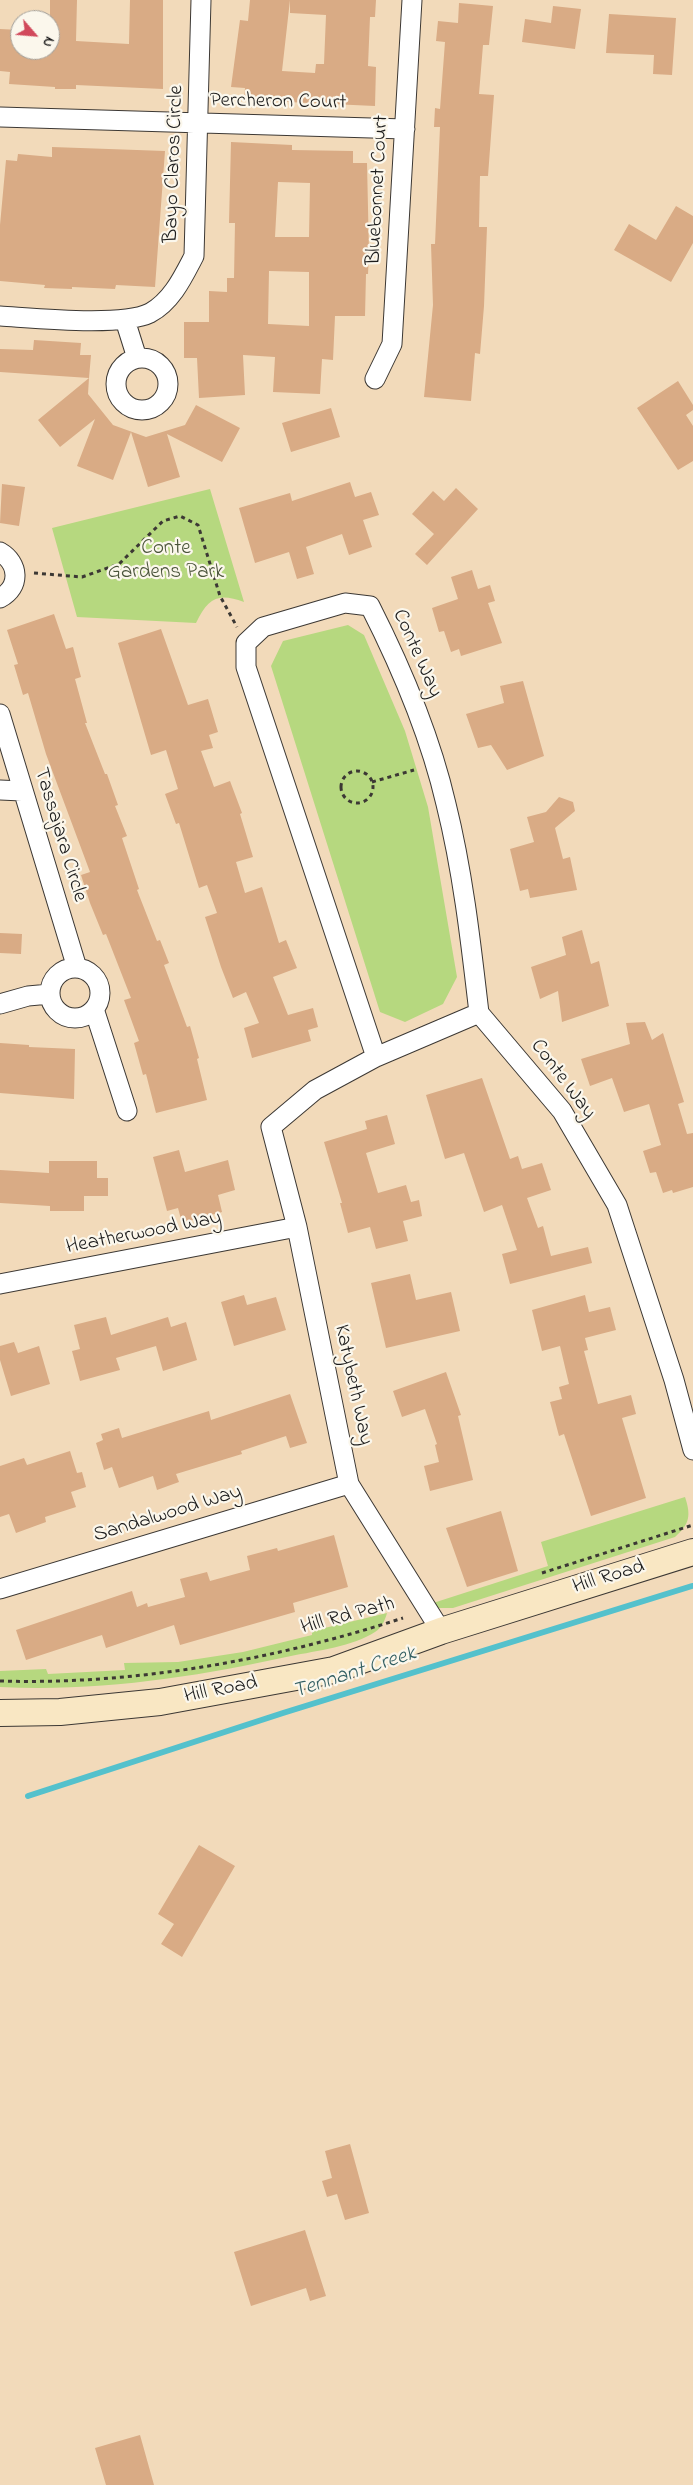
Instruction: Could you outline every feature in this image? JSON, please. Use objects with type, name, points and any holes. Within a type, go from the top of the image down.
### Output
[{"type":"main road","name":"Hill Road","points":[[0,1713],[14,1714],[87,1709],[160,1702],[334,1670],[441,1631],[693,1552]]},
{"type":"street","name":"Bayo Claros Circle","points":[[0,316],[126,320],[150,313],[176,289],[194,256],[201,0]]},
{"type":"street","name":"Bluebonnet Court","points":[[375,379],[392,344],[412,0]]},
{"type":"street","name":"Percheron Court","points":[[0,117],[405,129]]},
{"type":"street","points":[[126,320],[137,358]]},
{"type":"street","points":[[0,552],[8,556],[14,564],[16,574],[10,592],[0,598]]},
{"type":"street","name":"Conte Way","points":[[246,643],[263,627],[336,605],[344,603],[370,606],[412,696],[446,804],[469,927],[479,1014],[562,1111],[617,1205],[674,1380],[693,1450]]},
{"type":"street","points":[[246,643],[246,667],[376,1057],[479,1014]]},
{"type":"street","name":"Tassajara Circle","points":[[0,714],[77,968]]},
{"type":"street","points":[[0,790],[22,791]]},
{"type":"street","points":[[77,968],[85,970],[94,977],[99,985],[98,1002],[94,1009],[79,1018],[58,1012],[53,1005],[50,994],[51,986],[61,972],[77,968]]},
{"type":"street","points":[[0,1004],[28,996],[50,994]]},
{"type":"street","points":[[94,1009],[127,1111]]},
{"type":"street","name":"Katybeth Way","points":[[376,1057],[315,1090],[271,1127],[297,1227],[349,1484],[441,1631]]},
{"type":"street","name":"Heatherwood Way","points":[[0,1284],[297,1227]]},
{"type":"street","name":"Sandalwood Way","points":[[0,1588],[349,1484]]},
{"type":"path","points":[[16,574],[44,573],[61,577],[82,577],[95,573],[119,564],[163,521],[180,516],[198,525],[220,596],[246,643]]},
{"type":"path","points":[[372,782],[414,770]]},
{"type":"path","points":[[352,771],[360,771],[368,775],[372,782],[369,798],[362,802],[353,802],[346,798],[342,791],[341,783],[345,776],[352,771]]},
{"type":"path","points":[[535,1575],[693,1525]]},
{"type":"path","name":"Hill Rd Path","points":[[0,1681],[134,1676],[250,1658],[408,1617]]},
{"type":"green space","name":"Conte Gardens Park","points":[[210,489],[244,602],[227,598],[215,599],[205,608],[196,623],[77,617],[52,528]]},
{"type":"green space","points":[[348,625],[364,635],[405,731],[428,807],[457,977],[443,1004],[405,1022],[380,1012],[271,666],[283,641]]},
{"type":"green space","points":[[685,1497],[688,1519],[684,1528],[675,1537],[453,1608],[436,1608],[430,1604],[548,1566],[541,1542]]},
{"type":"green space","points":[[387,1613],[380,1628],[357,1641],[255,1664],[183,1676],[110,1685],[37,1688],[0,1687],[0,1671],[46,1669],[48,1674],[125,1670],[124,1663],[178,1662],[243,1652],[312,1635],[312,1631]]},
{"type":"building","points":[[50,0],[77,0],[76,41],[129,44],[130,0],[163,0],[163,89],[76,85],[76,89],[55,89],[55,87],[9,84],[10,72],[0,71],[0,29],[10,30],[10,60],[60,60],[60,10],[50,10]]},
{"type":"building","points":[[250,0],[290,0],[376,0],[375,17],[370,17],[368,66],[376,67],[375,106],[244,100],[245,88],[231,87],[240,20],[248,21]],"holes":[[[290,0],[290,13],[326,15],[324,64],[316,64],[315,73],[282,71]]]},
{"type":"building","points":[[459,3],[493,6],[489,45],[483,45],[479,94],[494,95],[488,176],[480,176],[479,227],[487,227],[484,306],[480,354],[475,353],[471,401],[424,397],[433,305],[431,244],[435,244],[440,127],[434,127],[435,108],[440,109],[445,42],[436,41],[438,21],[458,23]]},
{"type":"building","points":[[553,6],[581,9],[575,49],[522,42],[525,19],[551,23]]},
{"type":"building","points":[[609,14],[676,18],[672,75],[653,74],[654,55],[606,53]]},
{"type":"building","points":[[231,142],[292,145],[292,150],[353,151],[353,163],[367,163],[369,253],[368,274],[366,274],[365,316],[335,316],[333,360],[322,359],[320,394],[273,392],[275,357],[243,355],[245,395],[199,398],[197,358],[184,358],[184,322],[209,322],[209,291],[227,292],[227,278],[234,278],[235,223],[229,223]],"holes":[[[278,182],[310,183],[309,237],[275,237]],[[269,271],[309,272],[309,326],[268,324]]]},
{"type":"building","points":[[52,147],[165,151],[155,287],[116,285],[115,289],[44,288],[45,285],[0,281],[0,225],[6,160],[17,161],[18,154],[52,157]]},
{"type":"building","points":[[676,206],[693,216],[693,243],[671,282],[614,250],[629,224],[656,240]]},
{"type":"building","points":[[34,340],[81,343],[80,355],[91,355],[89,378],[0,372],[0,349],[33,350]]},
{"type":"building","points":[[89,378],[88,394],[113,425],[146,437],[185,425],[196,405],[240,428],[222,462],[167,434],[180,477],[148,487],[131,432],[113,480],[77,466],[95,419],[60,447],[38,420]]},
{"type":"building","points":[[678,381],[693,405],[693,410],[686,415],[693,426],[693,461],[678,470],[637,408]]},
{"type":"building","points":[[331,408],[340,437],[291,452],[282,423]]},
{"type":"building","points":[[350,482],[355,497],[371,492],[379,515],[363,520],[372,547],[349,555],[342,534],[306,547],[314,574],[297,579],[289,552],[255,563],[239,508],[290,493],[292,501]]},
{"type":"building","points":[[2,484],[25,487],[19,526],[0,523]]},
{"type":"building","points":[[456,488],[478,509],[427,565],[415,554],[434,534],[412,514],[433,491],[444,501]]},
{"type":"building","points":[[472,570],[478,589],[490,585],[495,601],[488,603],[502,643],[461,656],[459,649],[451,652],[444,631],[439,632],[432,608],[458,599],[451,577]]},
{"type":"building","points":[[54,614],[66,649],[73,647],[81,677],[75,679],[87,723],[85,723],[118,805],[115,806],[127,836],[122,838],[139,889],[137,890],[157,941],[160,940],[169,963],[164,965],[187,1027],[190,1026],[199,1058],[197,1059],[207,1100],[156,1113],[146,1074],[143,1075],[134,1043],[139,1041],[124,1000],[131,998],[106,934],[103,935],[90,903],[81,875],[90,872],[46,754],[28,693],[23,695],[14,665],[18,664],[7,630]]},
{"type":"building","points":[[161,629],[188,705],[208,699],[218,732],[209,735],[213,748],[201,751],[214,787],[230,781],[242,813],[240,814],[253,857],[236,862],[245,893],[262,887],[279,943],[286,940],[297,968],[273,977],[288,1015],[313,1008],[318,1027],[308,1030],[311,1041],[252,1058],[244,1028],[259,1023],[246,992],[233,998],[221,967],[205,917],[217,913],[207,885],[199,888],[179,823],[176,824],[165,794],[178,789],[166,750],[151,755],[118,643]]},
{"type":"building","points":[[523,681],[544,756],[507,770],[491,745],[478,748],[466,714],[504,703],[500,686]]},
{"type":"building","points":[[559,797],[573,802],[575,811],[555,828],[563,859],[570,857],[577,890],[530,898],[528,889],[520,891],[510,849],[534,842],[527,817],[546,812]]},
{"type":"building","points":[[582,930],[591,964],[599,961],[609,1006],[562,1022],[558,991],[540,999],[531,967],[566,955],[562,937]]},
{"type":"building","points":[[0,933],[22,934],[21,954],[0,953]]},
{"type":"building","points":[[645,1022],[652,1040],[663,1033],[684,1102],[678,1104],[687,1134],[693,1133],[693,1187],[673,1193],[672,1190],[663,1193],[656,1172],[650,1173],[643,1151],[661,1145],[649,1104],[624,1112],[612,1078],[590,1086],[581,1059],[630,1044],[626,1023]]},
{"type":"building","points":[[0,1043],[29,1045],[29,1047],[75,1049],[74,1099],[0,1093]]},
{"type":"building","points":[[482,1078],[510,1159],[518,1156],[522,1169],[542,1163],[551,1190],[527,1198],[538,1228],[543,1226],[551,1256],[588,1247],[592,1263],[510,1284],[502,1254],[517,1250],[502,1205],[484,1212],[464,1153],[445,1159],[426,1095]]},
{"type":"building","points":[[387,1115],[395,1144],[366,1153],[378,1193],[406,1185],[411,1202],[419,1200],[422,1216],[403,1221],[408,1241],[376,1249],[370,1227],[348,1233],[340,1203],[342,1203],[324,1142],[367,1129],[365,1121]]},
{"type":"building","points":[[179,1150],[185,1172],[228,1160],[235,1190],[218,1195],[222,1212],[182,1223],[178,1208],[167,1211],[153,1157]]},
{"type":"building","points":[[49,1161],[97,1161],[97,1178],[108,1178],[108,1196],[84,1196],[84,1211],[50,1211],[50,1206],[0,1203],[0,1170],[49,1173]]},
{"type":"building","points":[[410,1274],[416,1300],[451,1292],[460,1331],[386,1348],[371,1283]]},
{"type":"building","points":[[244,1295],[247,1305],[276,1297],[286,1330],[234,1346],[221,1302]]},
{"type":"building","points":[[585,1295],[589,1312],[610,1307],[616,1330],[585,1338],[588,1350],[584,1351],[598,1404],[631,1395],[636,1414],[622,1418],[646,1498],[591,1516],[564,1434],[559,1436],[550,1402],[562,1399],[559,1387],[569,1384],[560,1346],[542,1351],[532,1310]]},
{"type":"building","points":[[106,1317],[111,1335],[168,1317],[171,1327],[186,1322],[197,1360],[163,1371],[156,1346],[116,1358],[120,1370],[80,1381],[72,1351],[80,1349],[74,1325]]},
{"type":"building","points":[[14,1342],[18,1353],[39,1346],[50,1384],[11,1396],[0,1360],[0,1346]]},
{"type":"building","points":[[446,1372],[461,1415],[458,1416],[473,1480],[430,1491],[424,1466],[439,1462],[435,1445],[437,1444],[425,1409],[402,1417],[393,1391]]},
{"type":"building","points":[[290,1394],[307,1443],[290,1448],[286,1436],[241,1451],[242,1454],[176,1474],[179,1482],[157,1490],[153,1476],[119,1488],[112,1467],[104,1470],[96,1443],[103,1440],[101,1434],[119,1428],[122,1438],[209,1411],[211,1420]]},
{"type":"building","points":[[70,1451],[77,1473],[82,1472],[86,1487],[71,1492],[76,1507],[45,1517],[46,1522],[16,1533],[9,1514],[0,1517],[0,1466],[24,1458],[27,1465]]},
{"type":"building","points":[[501,1511],[518,1571],[467,1587],[446,1528]]},
{"type":"building","points":[[334,1535],[348,1587],[293,1603],[295,1612],[180,1645],[174,1625],[106,1648],[102,1635],[26,1660],[16,1630],[132,1591],[137,1607],[147,1603],[148,1607],[185,1597],[180,1579],[207,1572],[210,1581],[250,1570],[247,1556],[277,1548],[278,1551]]},
{"type":"building","points":[[199,1845],[235,1866],[182,1957],[161,1944],[174,1924],[158,1914]]},
{"type":"building","points":[[350,2144],[369,2213],[345,2220],[337,2194],[327,2197],[322,2181],[332,2178],[325,2151]]},
{"type":"building","points":[[305,2230],[326,2296],[310,2301],[306,2288],[251,2306],[234,2252]]},
{"type":"building","points":[[140,2435],[154,2485],[106,2485],[95,2448]]},
{"type":"waterway","name":"Tennant Creek","points":[[28,1796],[283,1713],[692,1586]]}]
